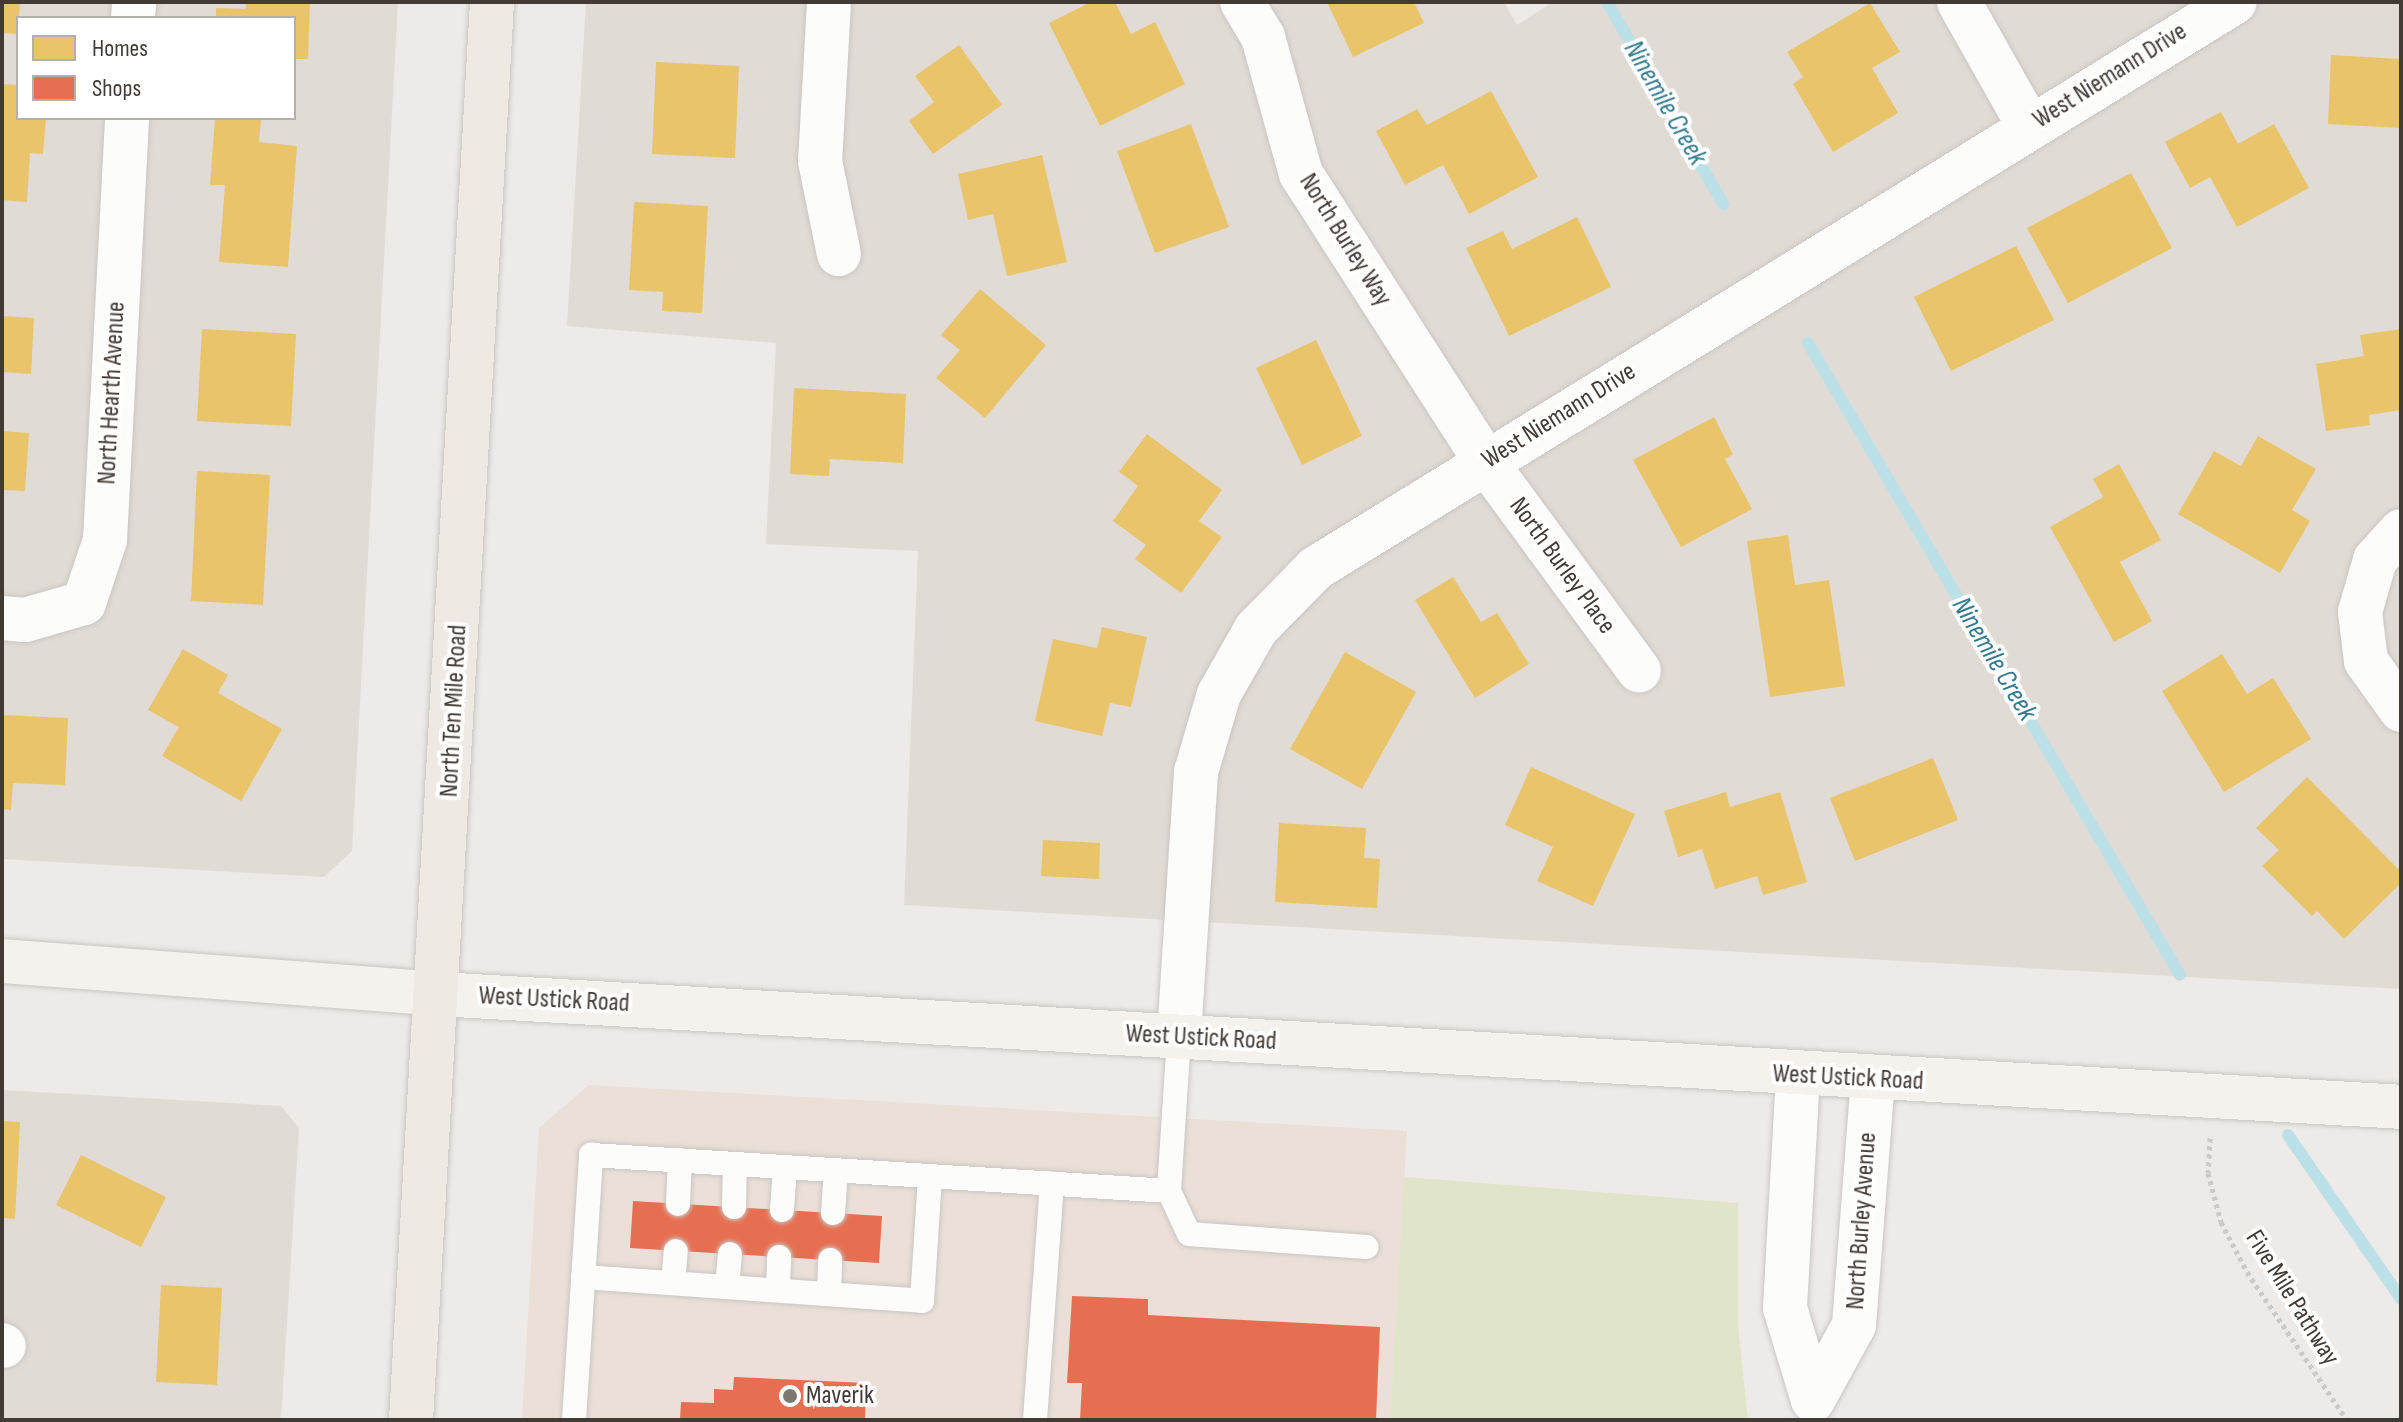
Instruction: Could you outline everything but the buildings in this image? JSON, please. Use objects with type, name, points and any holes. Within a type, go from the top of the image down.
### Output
[{"type":"main road","name":"North Ten Mile Road","points":[[411,1420],[438,994],[492,2]]},
{"type":"main road","name":"West Ustick Road","points":[[2,961],[438,994],[1798,1075],[2401,1107]]},
{"type":"street","points":[[829,2],[820,161],[839,254]]},
{"type":"street","name":"North Burley Way","points":[[1242,2],[1263,37],[1301,174],[1485,461]]},
{"type":"street","points":[[1959,2],[2029,126]]},
{"type":"street","name":"West Niemann Drive","points":[[1179,1036],[1196,772],[1219,694],[1256,629],[1316,568],[1485,461],[2235,2]]},
{"type":"street","name":"North Hearth Avenue","points":[[13,619],[84,603],[105,540],[127,120]]},
{"type":"street","name":"North Burley Place","points":[[1485,461],[1639,671]]},
{"type":"street","points":[[2401,531],[2375,560],[2360,612],[2366,661],[2401,710]]},
{"type":"street","name":"North Burley Avenue","points":[[1798,1075],[1785,1308],[1812,1410]]},
{"type":"street","name":"North Burley Avenue","points":[[1812,1410],[1854,1325],[1873,1079]]},
{"type":"lane","points":[[1179,1036],[1169,1191],[1189,1234],[1367,1247]]},
{"type":"lane","points":[[574,1420],[591,1155],[1169,1191]]},
{"type":"lane","points":[[678,1204],[680,1160]]},
{"type":"lane","points":[[734,1207],[735,1164]]},
{"type":"lane","points":[[782,1210],[785,1167]]},
{"type":"lane","points":[[833,1213],[836,1170]]},
{"type":"lane","points":[[583,1277],[922,1301],[930,1176]]},
{"type":"lane","points":[[1035,1420],[1052,1184]]},
{"type":"lane","points":[[673,1283],[676,1251]]},
{"type":"lane","points":[[727,1287],[730,1254]]},
{"type":"lane","points":[[778,1290],[779,1257]]},
{"type":"lane","points":[[829,1294],[830,1260]]},
{"type":"path","name":"Five Mile Pathway","points":[[2212,1097],[2208,1173],[2221,1222],[2247,1272],[2347,1420]]},
{"type":"shaded area","points":[[2,2],[398,2],[352,851],[324,877],[2,859]]},
{"type":"shaded area","points":[[586,2],[1504,2],[1517,25],[1553,2],[2401,2],[2401,989],[904,905],[918,551],[766,544],[776,343],[567,326]]},
{"type":"shaded area","points":[[589,1085],[1407,1131],[1390,1420],[522,1420],[539,1128]]},
{"type":"shaded area","points":[[2,1090],[281,1106],[299,1128],[281,1420],[2,1420]]},
{"type":"green space","points":[[1404,1177],[1738,1203],[1738,1327],[1748,1420],[1390,1420]]},
{"type":"waterway","name":"Ninemile Creek","points":[[1607,2],[1723,204]]},
{"type":"waterway","name":"Ninemile Creek","points":[[1808,343],[2180,975]]},
{"type":"waterway","name":"Ninemile Creek","points":[[2288,1135],[2401,1299]]},
{"type":"place","name":"Maverik","points":[[790,1396]]}]
